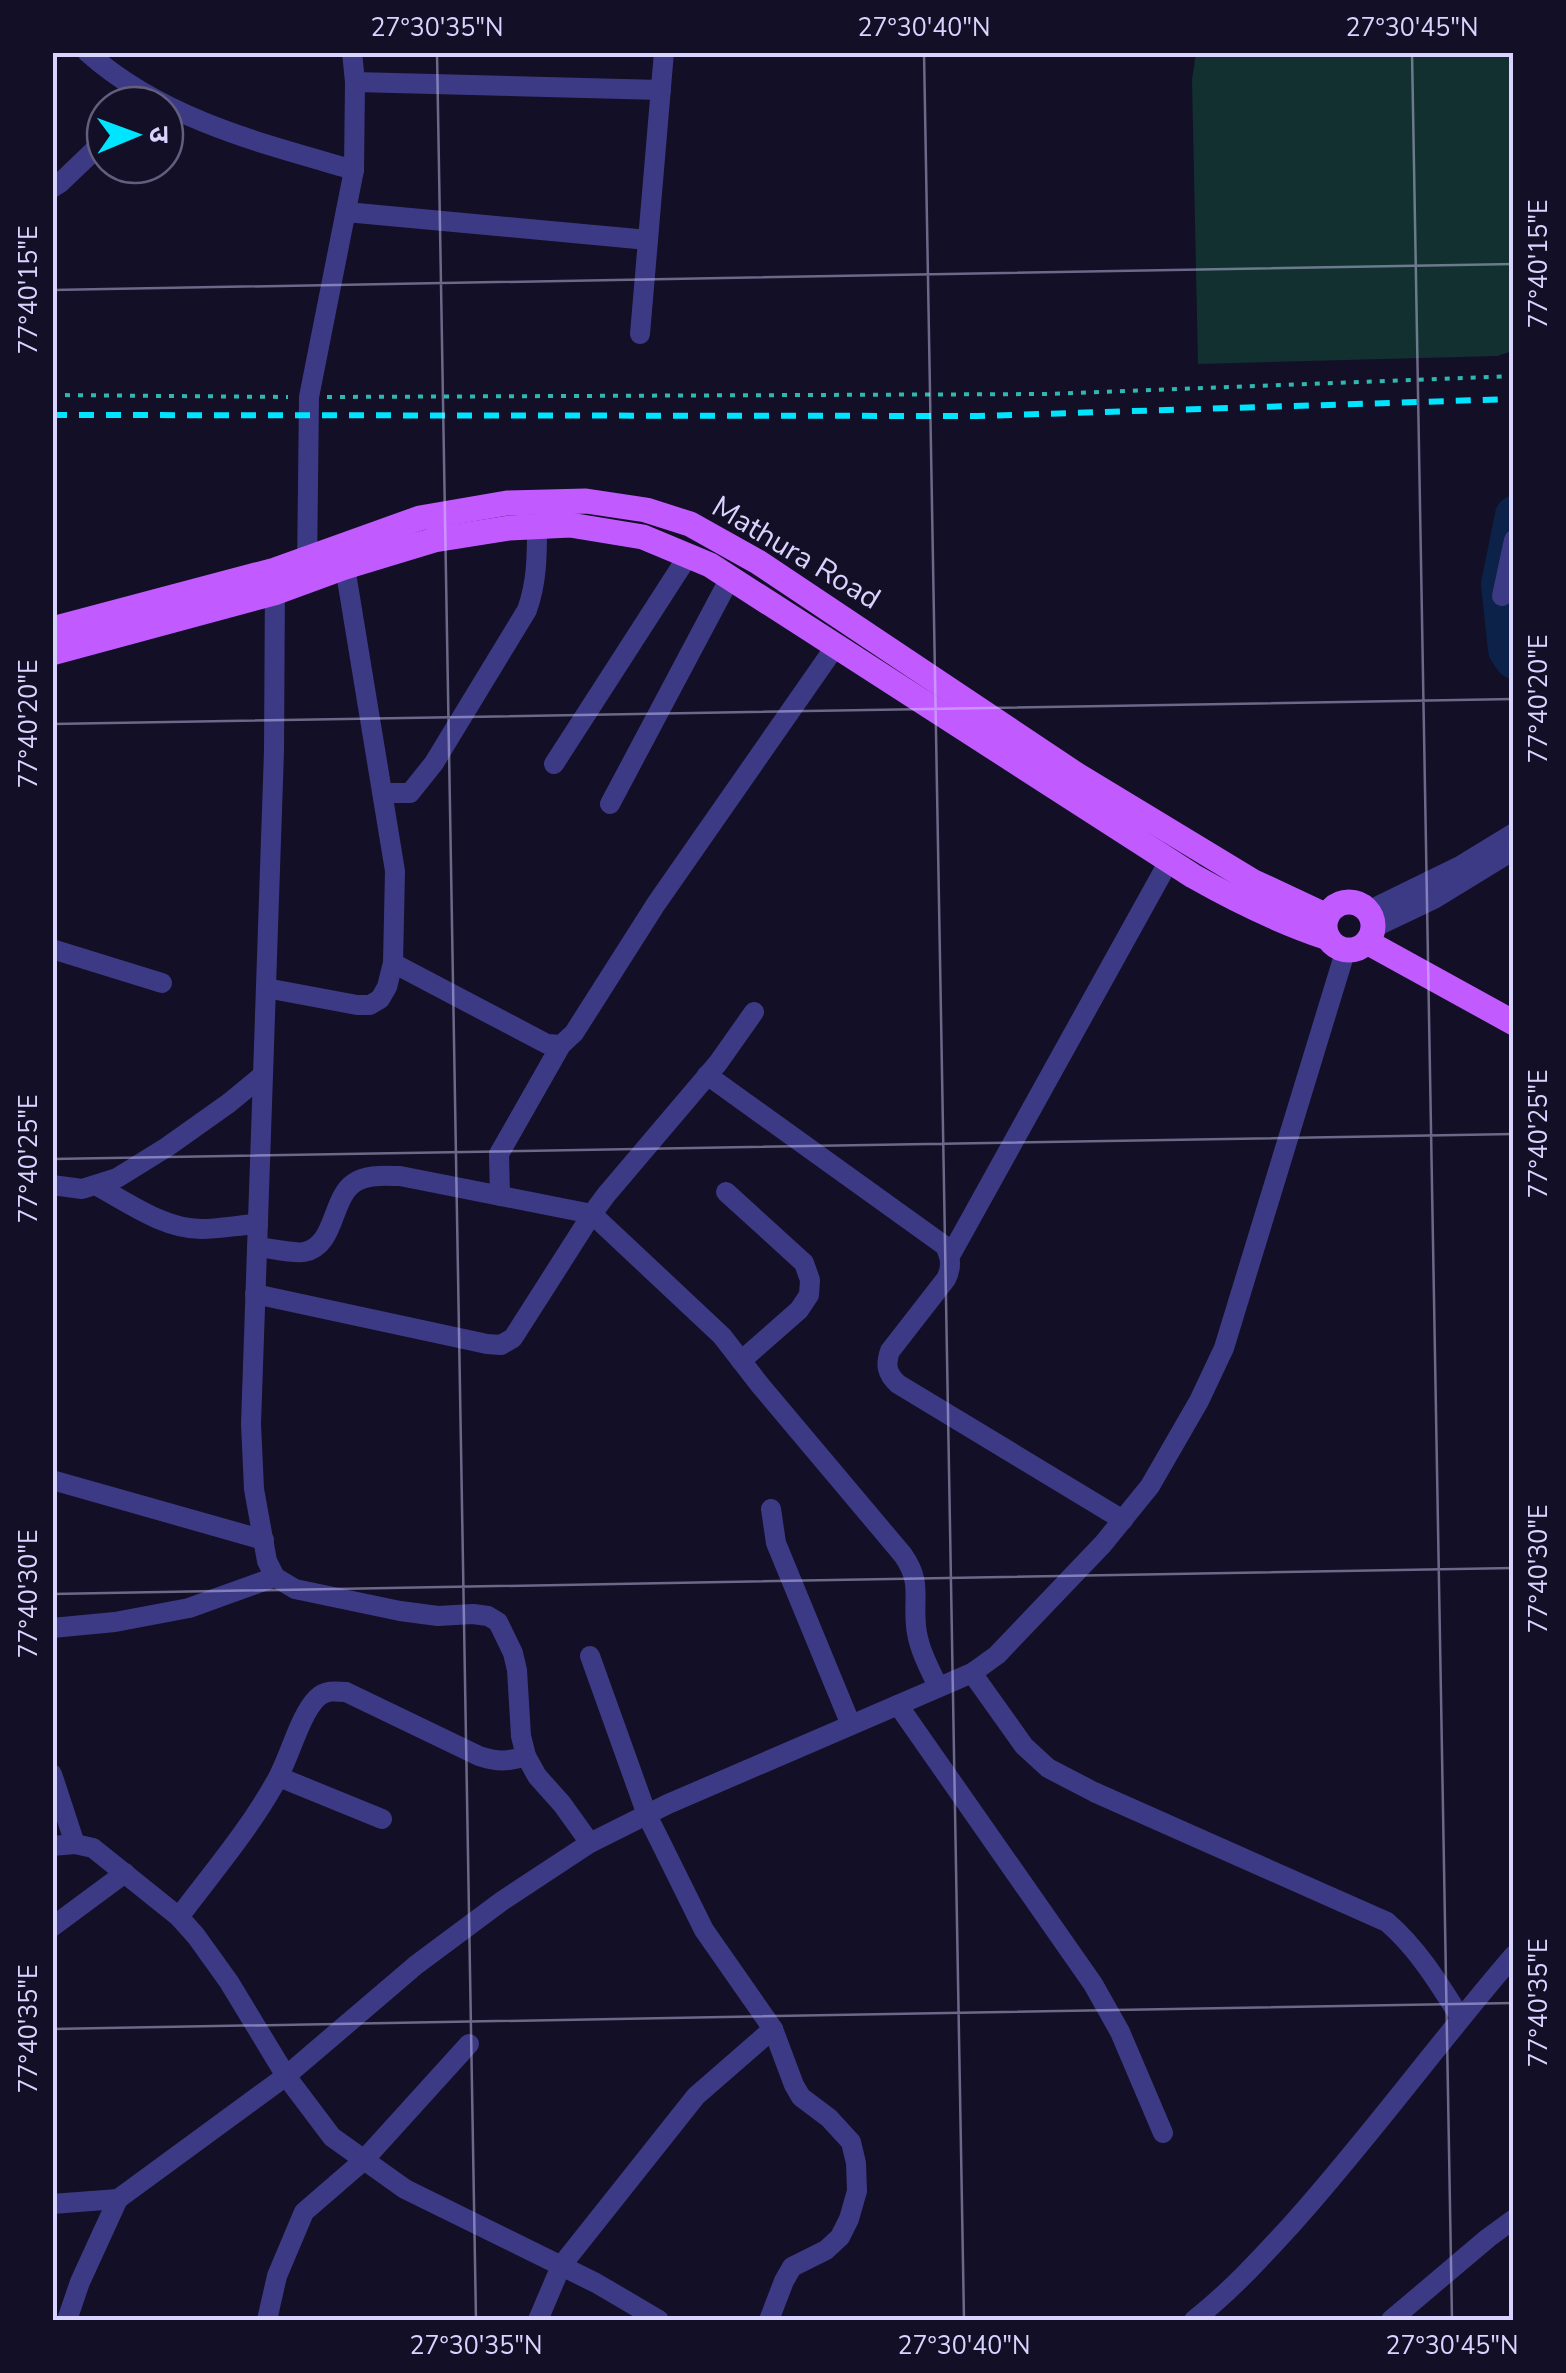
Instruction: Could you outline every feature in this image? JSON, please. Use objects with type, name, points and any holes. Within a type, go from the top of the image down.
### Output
[{"type":"main road","name":"Mathura Road","points":[[307,571],[420,518],[507,503],[586,501],[646,510],[690,524],[758,562],[1169,861],[1287,924],[1351,931]]},
{"type":"main road","name":"Mathura Road","points":[[307,571],[345,567],[434,540],[509,528],[570,525],[643,538],[710,565],[835,646],[1045,768],[1514,1023]]},
{"type":"main road","points":[[52,653],[307,571]]},
{"type":"main road","points":[[52,629],[275,581]]},
{"type":"street","points":[[88,52],[126,85]]},
{"type":"street","points":[[307,571],[309,397],[354,170],[352,52]]},
{"type":"street","points":[[640,334],[664,52]]},
{"type":"street","points":[[355,82],[661,90]]},
{"type":"street","points":[[185,116],[261,144],[354,170]]},
{"type":"street","points":[[52,188],[85,159]]},
{"type":"street","points":[[346,212],[648,240]]},
{"type":"street","points":[[382,793],[410,793],[434,763],[527,610],[537,568],[536,527]]},
{"type":"street","points":[[1502,596],[1514,540]]},
{"type":"street","points":[[554,764],[688,556]]},
{"type":"street","points":[[266,988],[370,1004],[380,999],[387,988],[392,962],[395,872],[345,567]]},
{"type":"street","points":[[610,804],[730,578]]},
{"type":"street","points":[[275,581],[274,750],[251,1424],[254,1489],[267,1560],[275,1577],[295,1588],[365,1605],[438,1616],[473,1614],[498,1622],[517,1670],[526,1756],[537,1776],[590,1842]]},
{"type":"street","points":[[500,1196],[500,1154],[561,1046],[574,1033],[656,904],[835,646]]},
{"type":"street","points":[[67,2320],[118,2199],[286,2076],[416,1965],[502,1902],[590,1842],[972,1673],[997,1655],[1150,1486],[1224,1348],[1351,931],[1514,833]]},
{"type":"street","points":[[1351,931],[1434,899],[1514,850]]},
{"type":"street","points":[[950,1256],[1169,861]]},
{"type":"street","points":[[52,949],[162,983]]},
{"type":"street","points":[[392,962],[548,1044],[561,1046]]},
{"type":"street","points":[[256,1294],[487,1344],[501,1344],[513,1338],[606,1194],[707,1076],[754,1012]]},
{"type":"street","points":[[52,1184],[82,1189],[117,1178],[263,1075]]},
{"type":"street","points":[[707,1076],[945,1246],[951,1269],[890,1352],[886,1362],[890,1376],[1123,1520]]},
{"type":"street","points":[[257,1247],[304,1252],[317,1246],[344,1194],[354,1182],[373,1176],[400,1176],[592,1214],[722,1336],[903,1555],[914,1571],[920,1649],[938,1688]]},
{"type":"street","points":[[97,1186],[179,1226],[201,1229],[258,1224]]},
{"type":"street","points":[[726,1192],[804,1264],[810,1280],[810,1295],[798,1310],[742,1361]]},
{"type":"street","points":[[52,1480],[264,1540]]},
{"type":"street","points":[[772,1508],[776,1544],[852,1725]]},
{"type":"street","points":[[52,1628],[115,1622],[189,1608],[275,1577]]},
{"type":"street","points":[[590,1656],[647,1815],[704,1930],[773,2029],[801,2097],[829,2118],[851,2142],[858,2191],[849,2219],[840,2237],[826,2250],[792,2267],[770,2320]]},
{"type":"street","points":[[972,1673],[1024,1746],[1048,1768],[1388,1922],[1419,1954],[1460,2017]]},
{"type":"street","points":[[178,1917],[258,1813],[279,1777],[310,1706],[320,1694],[346,1692],[496,1762],[526,1756]]},
{"type":"street","points":[[898,1705],[1093,1984],[1120,2032],[1162,2133]]},
{"type":"street","points":[[52,1774],[75,1844]]},
{"type":"street","points":[[279,1777],[382,1819]]},
{"type":"street","points":[[52,1846],[75,1844],[93,1848],[178,1917],[229,1982],[286,2076],[332,2137],[405,2189],[596,2283],[658,2320]]},
{"type":"street","points":[[52,1927],[125,1873]]},
{"type":"street","points":[[1194,2320],[1253,2268],[1354,2154],[1460,2017],[1514,1955]]},
{"type":"street","points":[[538,2320],[561,2266],[696,2096],[773,2029]]},
{"type":"street","points":[[267,2320],[277,2276],[304,2212],[362,2160],[469,2044]]},
{"type":"street","points":[[52,2204],[118,2199]]},
{"type":"street","points":[[1391,2320],[1514,2220]]},
{"type":"path","points":[[52,395],[1046,394],[1512,376]]},
{"type":"green space","points":[[1196,53],[1513,53],[1513,351],[1497,356],[1198,364],[1192,80]]},
{"type":"waterway","points":[[1514,515],[1500,584],[1507,650],[1514,660]]},
{"type":"railway","points":[[52,415],[978,416],[1514,399]]}]
